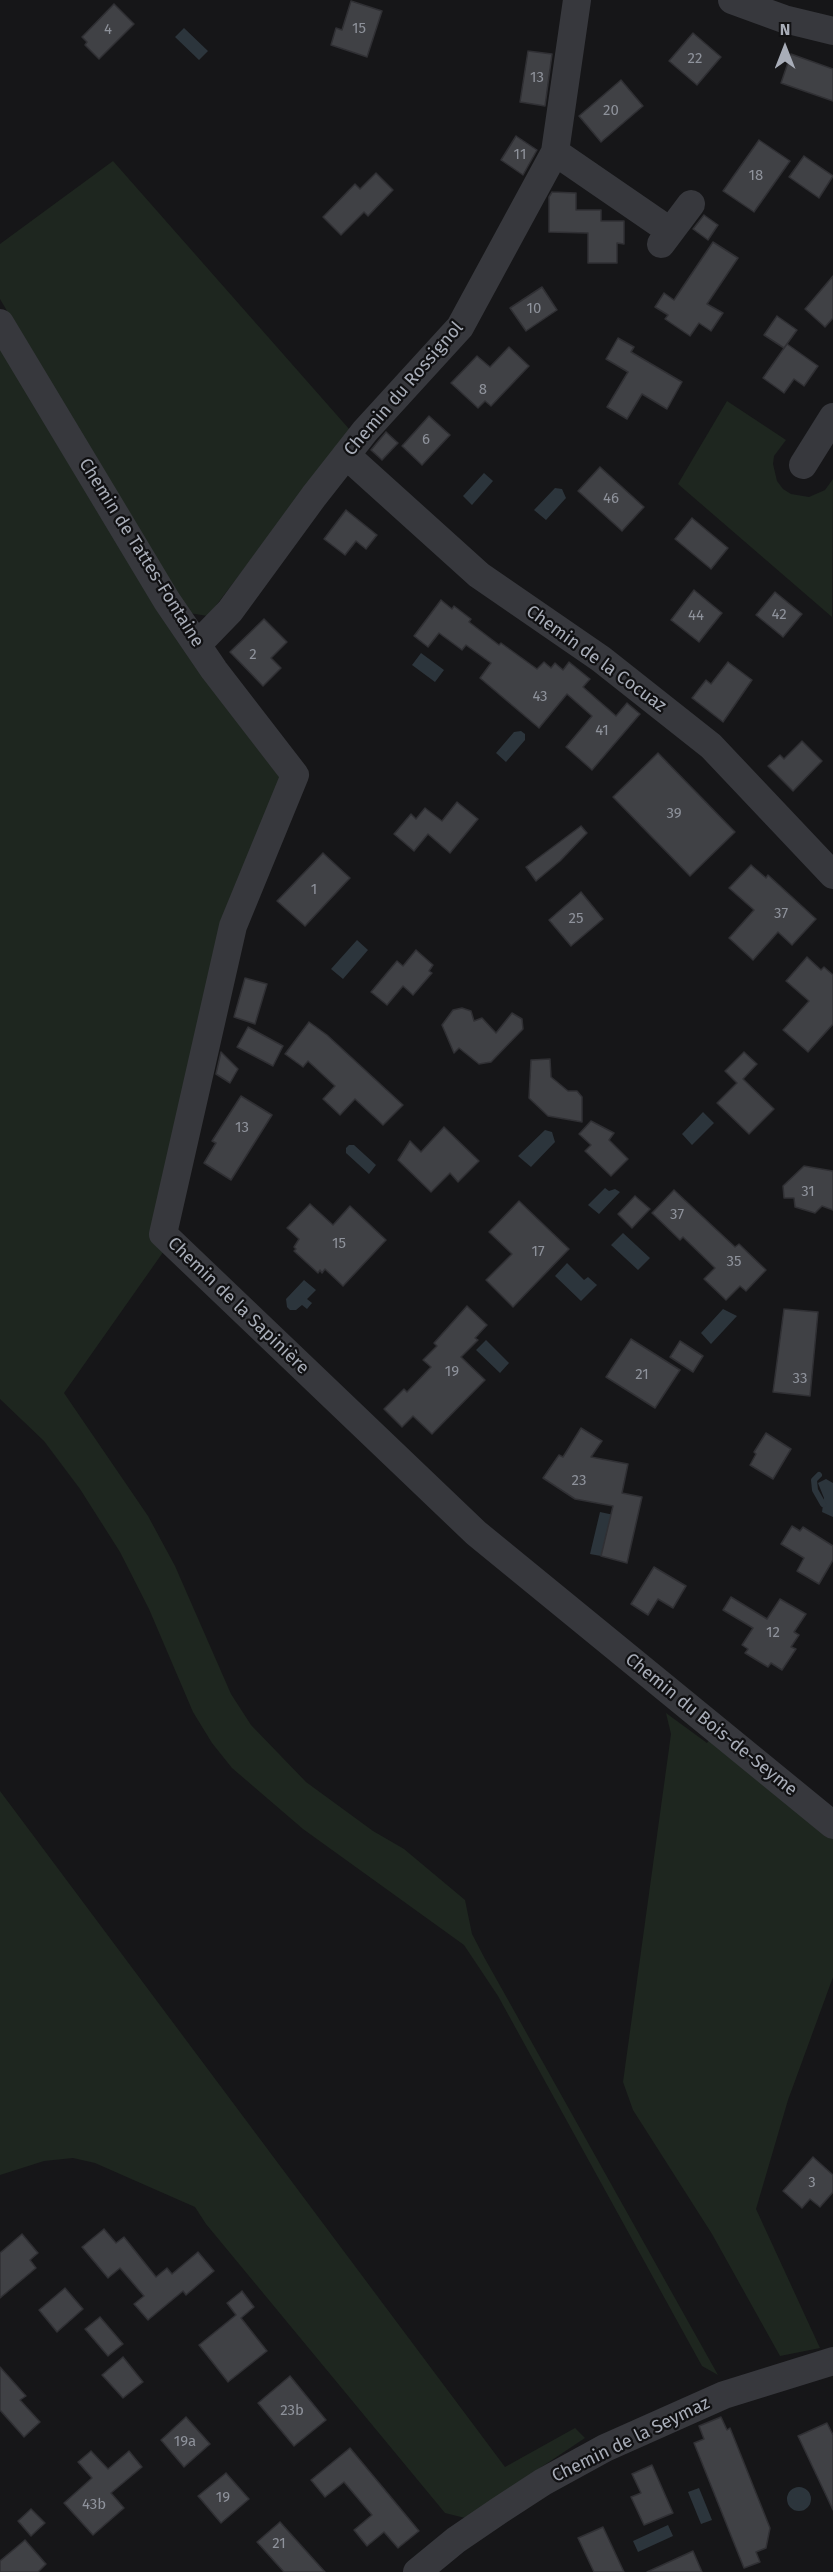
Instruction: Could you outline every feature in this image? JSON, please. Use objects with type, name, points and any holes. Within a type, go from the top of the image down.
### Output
[{"type":"street","name":"Chemin du Rossignol","points":[[198,644],[230,611],[346,455],[460,327],[555,152],[577,0]]},
{"type":"street","points":[[732,0],[784,19],[833,31]]},
{"type":"street","points":[[555,152],[666,238],[691,204]]},
{"type":"street","name":"Chemin de Tattes-Fontaine","points":[[0,323],[167,601],[214,670],[295,776]]},
{"type":"street","points":[[803,465],[833,417]]},
{"type":"street","name":"Chemin de la Cocuaz","points":[[346,455],[479,575],[601,659],[711,746],[833,875]]},
{"type":"street","name":"Chemin de la Sapinière","points":[[295,776],[233,926],[163,1234],[476,1533],[589,1624]]},
{"type":"street","name":"Chemin du Bois-de-Seyme","points":[[589,1624],[833,1825]]},
{"type":"street","name":"Chemin de la Seymaz","points":[[417,2572],[456,2540],[500,2510],[543,2482],[605,2448],[724,2395],[833,2361]]},
{"type":"shaded area","points":[[184,28],[208,51],[199,60],[175,37]]},
{"type":"shaded area","points":[[113,161],[350,430],[208,616],[189,613],[178,602],[0,299],[0,244]]},
{"type":"shaded area","points":[[0,343],[289,777],[247,859],[166,1248],[64,1393],[148,1516],[175,1566],[231,1694],[251,1725],[306,1782],[373,1831],[404,1849],[465,1900],[472,1934],[484,1957],[718,2375],[702,2366],[498,1996],[464,1945],[303,1829],[232,1768],[212,1743],[193,1712],[149,1609],[120,1552],[80,1489],[44,1441],[0,1399]]},
{"type":"shaded area","points":[[727,401],[786,440],[774,456],[773,464],[777,481],[783,489],[791,494],[809,497],[825,490],[833,479],[832,617],[678,484]]},
{"type":"shaded area","points":[[484,473],[493,481],[472,505],[463,496]]},
{"type":"shaded area","points":[[555,488],[562,489],[566,498],[546,520],[534,510]]},
{"type":"shaded area","points":[[421,653],[444,670],[435,682],[412,665]]},
{"type":"shaded area","points":[[521,731],[525,734],[525,740],[506,762],[496,753],[514,732]]},
{"type":"shaded area","points":[[357,940],[368,950],[343,979],[331,969]]},
{"type":"shaded area","points":[[703,1112],[714,1123],[692,1145],[682,1134]]},
{"type":"shaded area","points":[[545,1130],[552,1132],[555,1142],[531,1167],[518,1156]]},
{"type":"shaded area","points":[[349,1145],[354,1145],[376,1165],[369,1174],[346,1153]]},
{"type":"shaded area","points":[[605,1188],[609,1191],[615,1189],[620,1192],[599,1214],[588,1205]]},
{"type":"shaded area","points":[[623,1233],[650,1258],[638,1270],[611,1245]]},
{"type":"shaded area","points":[[567,1263],[584,1280],[588,1277],[597,1285],[581,1301],[555,1276]]},
{"type":"shaded area","points":[[304,1280],[316,1290],[307,1299],[312,1303],[307,1309],[302,1305],[296,1310],[290,1310],[286,1299]]},
{"type":"shaded area","points":[[723,1309],[737,1316],[711,1344],[701,1333]]},
{"type":"shaded area","points":[[486,1340],[509,1363],[500,1373],[476,1350]]},
{"type":"shaded area","points":[[826,1479],[833,1483],[833,1517],[822,1512],[824,1498],[818,1483]]},
{"type":"shaded area","points":[[600,1512],[614,1515],[601,1556],[590,1554]]},
{"type":"shaded area","points":[[666,1713],[707,1743],[712,1735],[833,1834],[833,1977],[788,2100],[756,2209],[820,2348],[780,2356],[712,2234],[633,2110],[623,2082],[671,1734]]},
{"type":"shaded area","points":[[0,1791],[505,2467],[575,2428],[585,2438],[465,2518],[445,2513],[206,2224],[195,2207],[95,2163],[73,2158],[44,2161],[0,2175]]},
{"type":"shaded area","points":[[799,2487],[804,2488],[810,2494],[810,2504],[804,2510],[799,2511],[794,2510],[788,2504],[787,2499],[788,2494],[794,2488]]},
{"type":"shaded area","points":[[699,2488],[712,2520],[701,2524],[688,2492]]},
{"type":"shaded area","points":[[668,2525],[673,2536],[638,2552],[633,2541]]},
{"type":"building","points":[[351,1],[382,11],[367,57],[331,45],[336,28],[342,30]]},
{"type":"building","points":[[114,4],[134,24],[99,59],[85,45],[87,42],[82,37]]},
{"type":"building","points":[[693,33],[721,57],[697,85],[669,61]]},
{"type":"building","points":[[528,51],[552,54],[545,106],[520,102]]},
{"type":"building","points":[[791,54],[833,69],[833,101],[781,83]]},
{"type":"building","points":[[621,80],[643,106],[601,142],[579,116]]},
{"type":"building","points":[[516,136],[537,150],[523,175],[501,160]]},
{"type":"building","points":[[759,140],[790,161],[754,212],[723,191]]},
{"type":"building","points":[[804,156],[833,176],[819,198],[789,177]]},
{"type":"building","points":[[376,173],[393,190],[368,216],[364,212],[341,235],[323,217],[355,184],[360,189]]},
{"type":"building","points":[[552,192],[576,193],[576,210],[601,210],[601,221],[624,221],[624,244],[617,243],[617,263],[588,263],[588,233],[549,232],[549,197]]},
{"type":"building","points":[[704,215],[718,225],[708,240],[693,229]]},
{"type":"building","points":[[713,242],[738,258],[707,304],[723,313],[711,331],[699,323],[690,336],[665,319],[668,315],[655,307],[664,293],[674,300]]},
{"type":"building","points":[[833,276],[833,318],[825,327],[805,309]]},
{"type":"building","points":[[542,287],[557,310],[526,331],[510,308]]},
{"type":"building","points":[[777,316],[797,330],[784,348],[764,335]]},
{"type":"building","points":[[618,338],[634,347],[631,352],[682,382],[667,409],[642,394],[627,419],[607,407],[628,372],[606,359]]},
{"type":"building","points":[[787,344],[818,366],[804,386],[794,379],[784,393],[763,378]]},
{"type":"building","points":[[509,347],[529,366],[491,406],[485,401],[478,408],[451,383],[477,356],[490,367]]},
{"type":"building","points":[[429,416],[450,435],[422,465],[402,446]]},
{"type":"building","points":[[386,432],[398,443],[382,460],[371,450]]},
{"type":"building","points":[[600,467],[644,507],[622,531],[578,491]]},
{"type":"building","points":[[346,510],[377,535],[366,549],[356,541],[345,555],[324,539]]},
{"type":"building","points":[[692,518],[728,548],[711,569],[675,539]]},
{"type":"building","points":[[694,590],[722,613],[699,642],[671,620]]},
{"type":"building","points":[[775,592],[802,614],[783,637],[756,615]]},
{"type":"building","points":[[441,600],[452,609],[454,606],[471,619],[469,622],[499,645],[501,643],[537,669],[544,662],[551,668],[555,663],[563,670],[569,662],[590,679],[583,687],[616,716],[627,703],[640,714],[592,770],[566,747],[592,716],[567,694],[539,728],[480,678],[491,663],[466,645],[462,650],[439,633],[428,647],[414,636]]},
{"type":"building","points":[[264,619],[287,642],[271,658],[281,668],[263,686],[230,652]]},
{"type":"building","points":[[728,662],[752,680],[723,722],[692,698],[706,680],[711,684]]},
{"type":"building","points":[[802,741],[822,761],[793,791],[768,766],[780,755],[784,759]]},
{"type":"building","points":[[658,753],[735,832],[690,876],[613,797]]},
{"type":"building","points":[[457,802],[478,819],[450,853],[428,834],[414,851],[394,834],[411,814],[416,819],[425,808],[442,821]]},
{"type":"building","points":[[581,826],[587,833],[560,861],[536,881],[526,867]]},
{"type":"building","points":[[323,853],[350,878],[305,926],[277,901]]},
{"type":"building","points":[[751,865],[766,878],[768,875],[816,919],[792,945],[778,932],[753,960],[729,938],[754,910],[729,888]]},
{"type":"building","points":[[581,892],[603,919],[571,946],[549,920]]},
{"type":"building","points":[[416,950],[433,965],[429,971],[432,973],[413,995],[403,986],[387,1005],[371,992],[397,961],[403,966]]},
{"type":"building","points":[[807,957],[821,970],[824,967],[833,975],[833,1024],[808,1052],[783,1030],[809,1001],[786,981]]},
{"type":"building","points":[[245,978],[267,984],[255,1024],[234,1017]]},
{"type":"building","points":[[462,1008],[471,1011],[474,1021],[482,1018],[496,1033],[512,1013],[522,1019],[523,1029],[491,1062],[479,1064],[459,1048],[454,1053],[442,1025],[453,1010]]},
{"type":"building","points":[[309,1022],[327,1035],[403,1105],[383,1125],[355,1099],[340,1115],[323,1099],[335,1086],[308,1061],[303,1067],[285,1054]]},
{"type":"building","points":[[248,1027],[283,1046],[273,1066],[237,1047]]},
{"type":"building","points":[[221,1052],[238,1069],[230,1083],[216,1074]]},
{"type":"building","points":[[744,1052],[757,1064],[743,1079],[774,1109],[749,1134],[717,1103],[737,1083],[725,1071]]},
{"type":"building","points":[[550,1059],[551,1077],[568,1091],[577,1091],[582,1097],[582,1122],[548,1116],[529,1098],[531,1060]]},
{"type":"building","points":[[241,1096],[272,1115],[231,1180],[204,1163],[216,1143],[212,1141]]},
{"type":"building","points":[[591,1121],[614,1133],[609,1140],[628,1159],[611,1176],[585,1151],[591,1145],[579,1134]]},
{"type":"building","points":[[444,1127],[479,1161],[458,1182],[450,1173],[431,1192],[398,1160],[410,1141],[421,1152]]},
{"type":"building","points":[[804,1166],[833,1171],[833,1210],[822,1206],[815,1213],[795,1207],[794,1198],[784,1198],[783,1186]]},
{"type":"building","points":[[674,1190],[735,1247],[739,1244],[766,1270],[746,1291],[740,1286],[726,1300],[704,1279],[715,1268],[683,1237],[680,1240],[652,1213]]},
{"type":"building","points":[[635,1196],[650,1209],[632,1228],[618,1214]]},
{"type":"building","points":[[519,1201],[569,1249],[513,1307],[486,1280],[512,1254],[489,1232]]},
{"type":"building","points":[[310,1204],[333,1225],[350,1206],[386,1240],[343,1286],[325,1269],[322,1273],[320,1270],[318,1273],[294,1251],[299,1239],[287,1228]]},
{"type":"building","points":[[467,1306],[487,1325],[475,1338],[478,1340],[461,1357],[485,1380],[432,1434],[413,1416],[402,1427],[384,1409],[404,1389],[407,1392],[431,1367],[423,1360],[437,1346],[434,1343]]},
{"type":"building","points":[[784,1309],[818,1312],[810,1396],[773,1392]]},
{"type":"building","points":[[631,1339],[680,1370],[655,1408],[606,1377]]},
{"type":"building","points":[[680,1341],[703,1356],[693,1372],[670,1357]]},
{"type":"building","points":[[581,1428],[602,1441],[591,1457],[628,1464],[622,1493],[642,1497],[627,1563],[601,1556],[613,1506],[575,1499],[543,1478],[559,1455],[563,1457]]},
{"type":"building","points":[[766,1433],[791,1449],[773,1479],[750,1465],[756,1454],[754,1452]]},
{"type":"building","points":[[792,1526],[800,1531],[803,1527],[833,1546],[833,1560],[819,1584],[797,1571],[804,1558],[781,1544]]},
{"type":"building","points":[[654,1567],[686,1586],[673,1608],[658,1599],[648,1615],[631,1604]]},
{"type":"building","points":[[731,1597],[767,1619],[780,1599],[806,1614],[794,1632],[799,1635],[791,1647],[796,1649],[782,1670],[771,1663],[768,1667],[745,1653],[748,1649],[742,1645],[753,1628],[723,1610]]},
{"type":"building","points":[[813,2157],[833,2175],[833,2192],[820,2207],[810,2199],[802,2208],[783,2191]]},
{"type":"building","points":[[104,2229],[116,2243],[124,2237],[156,2277],[167,2268],[172,2274],[198,2252],[214,2271],[186,2295],[183,2291],[148,2320],[134,2304],[144,2296],[120,2268],[108,2278],[82,2247]]},
{"type":"building","points":[[22,2234],[38,2253],[30,2260],[36,2268],[0,2298],[0,2253]]},
{"type":"building","points":[[65,2288],[83,2309],[57,2332],[39,2310]]},
{"type":"building","points":[[242,2291],[254,2307],[241,2318],[267,2351],[228,2382],[199,2345],[236,2315],[227,2303]]},
{"type":"building","points":[[100,2317],[123,2344],[108,2356],[85,2329]]},
{"type":"building","points":[[123,2357],[143,2382],[123,2398],[102,2375]]},
{"type":"building","points":[[0,2367],[26,2396],[20,2400],[40,2422],[24,2437],[0,2410]]},
{"type":"building","points":[[290,2376],[326,2420],[294,2446],[258,2403]]},
{"type":"building","points":[[186,2417],[210,2444],[184,2467],[161,2440]]},
{"type":"building","points":[[721,2417],[727,2430],[730,2428],[770,2528],[766,2548],[756,2552],[760,2562],[744,2568],[694,2443],[704,2439],[699,2426]]},
{"type":"building","points":[[827,2423],[833,2435],[833,2510],[798,2436]]},
{"type":"building","points":[[350,2448],[419,2531],[398,2548],[384,2532],[367,2546],[354,2530],[372,2515],[344,2482],[325,2497],[311,2480]]},
{"type":"building","points":[[91,2451],[108,2469],[129,2451],[142,2467],[111,2493],[124,2508],[93,2535],[64,2503],[92,2478],[78,2462]]},
{"type":"building","points":[[652,2465],[673,2513],[644,2525],[631,2497],[641,2493],[632,2474]]},
{"type":"building","points":[[226,2473],[249,2499],[221,2523],[198,2496]]},
{"type":"building","points":[[31,2509],[45,2523],[31,2536],[18,2521]]},
{"type":"building","points":[[280,2522],[325,2572],[284,2572],[257,2542]]},
{"type":"building","points":[[603,2527],[624,2572],[594,2572],[578,2538]]},
{"type":"building","points":[[25,2540],[46,2564],[38,2572],[0,2572],[0,2561]]},
{"type":"building","points":[[693,2551],[702,2572],[647,2572]]},
{"type":"waterway","points":[[819,1475],[814,1480],[815,1490],[823,1504]]}]
